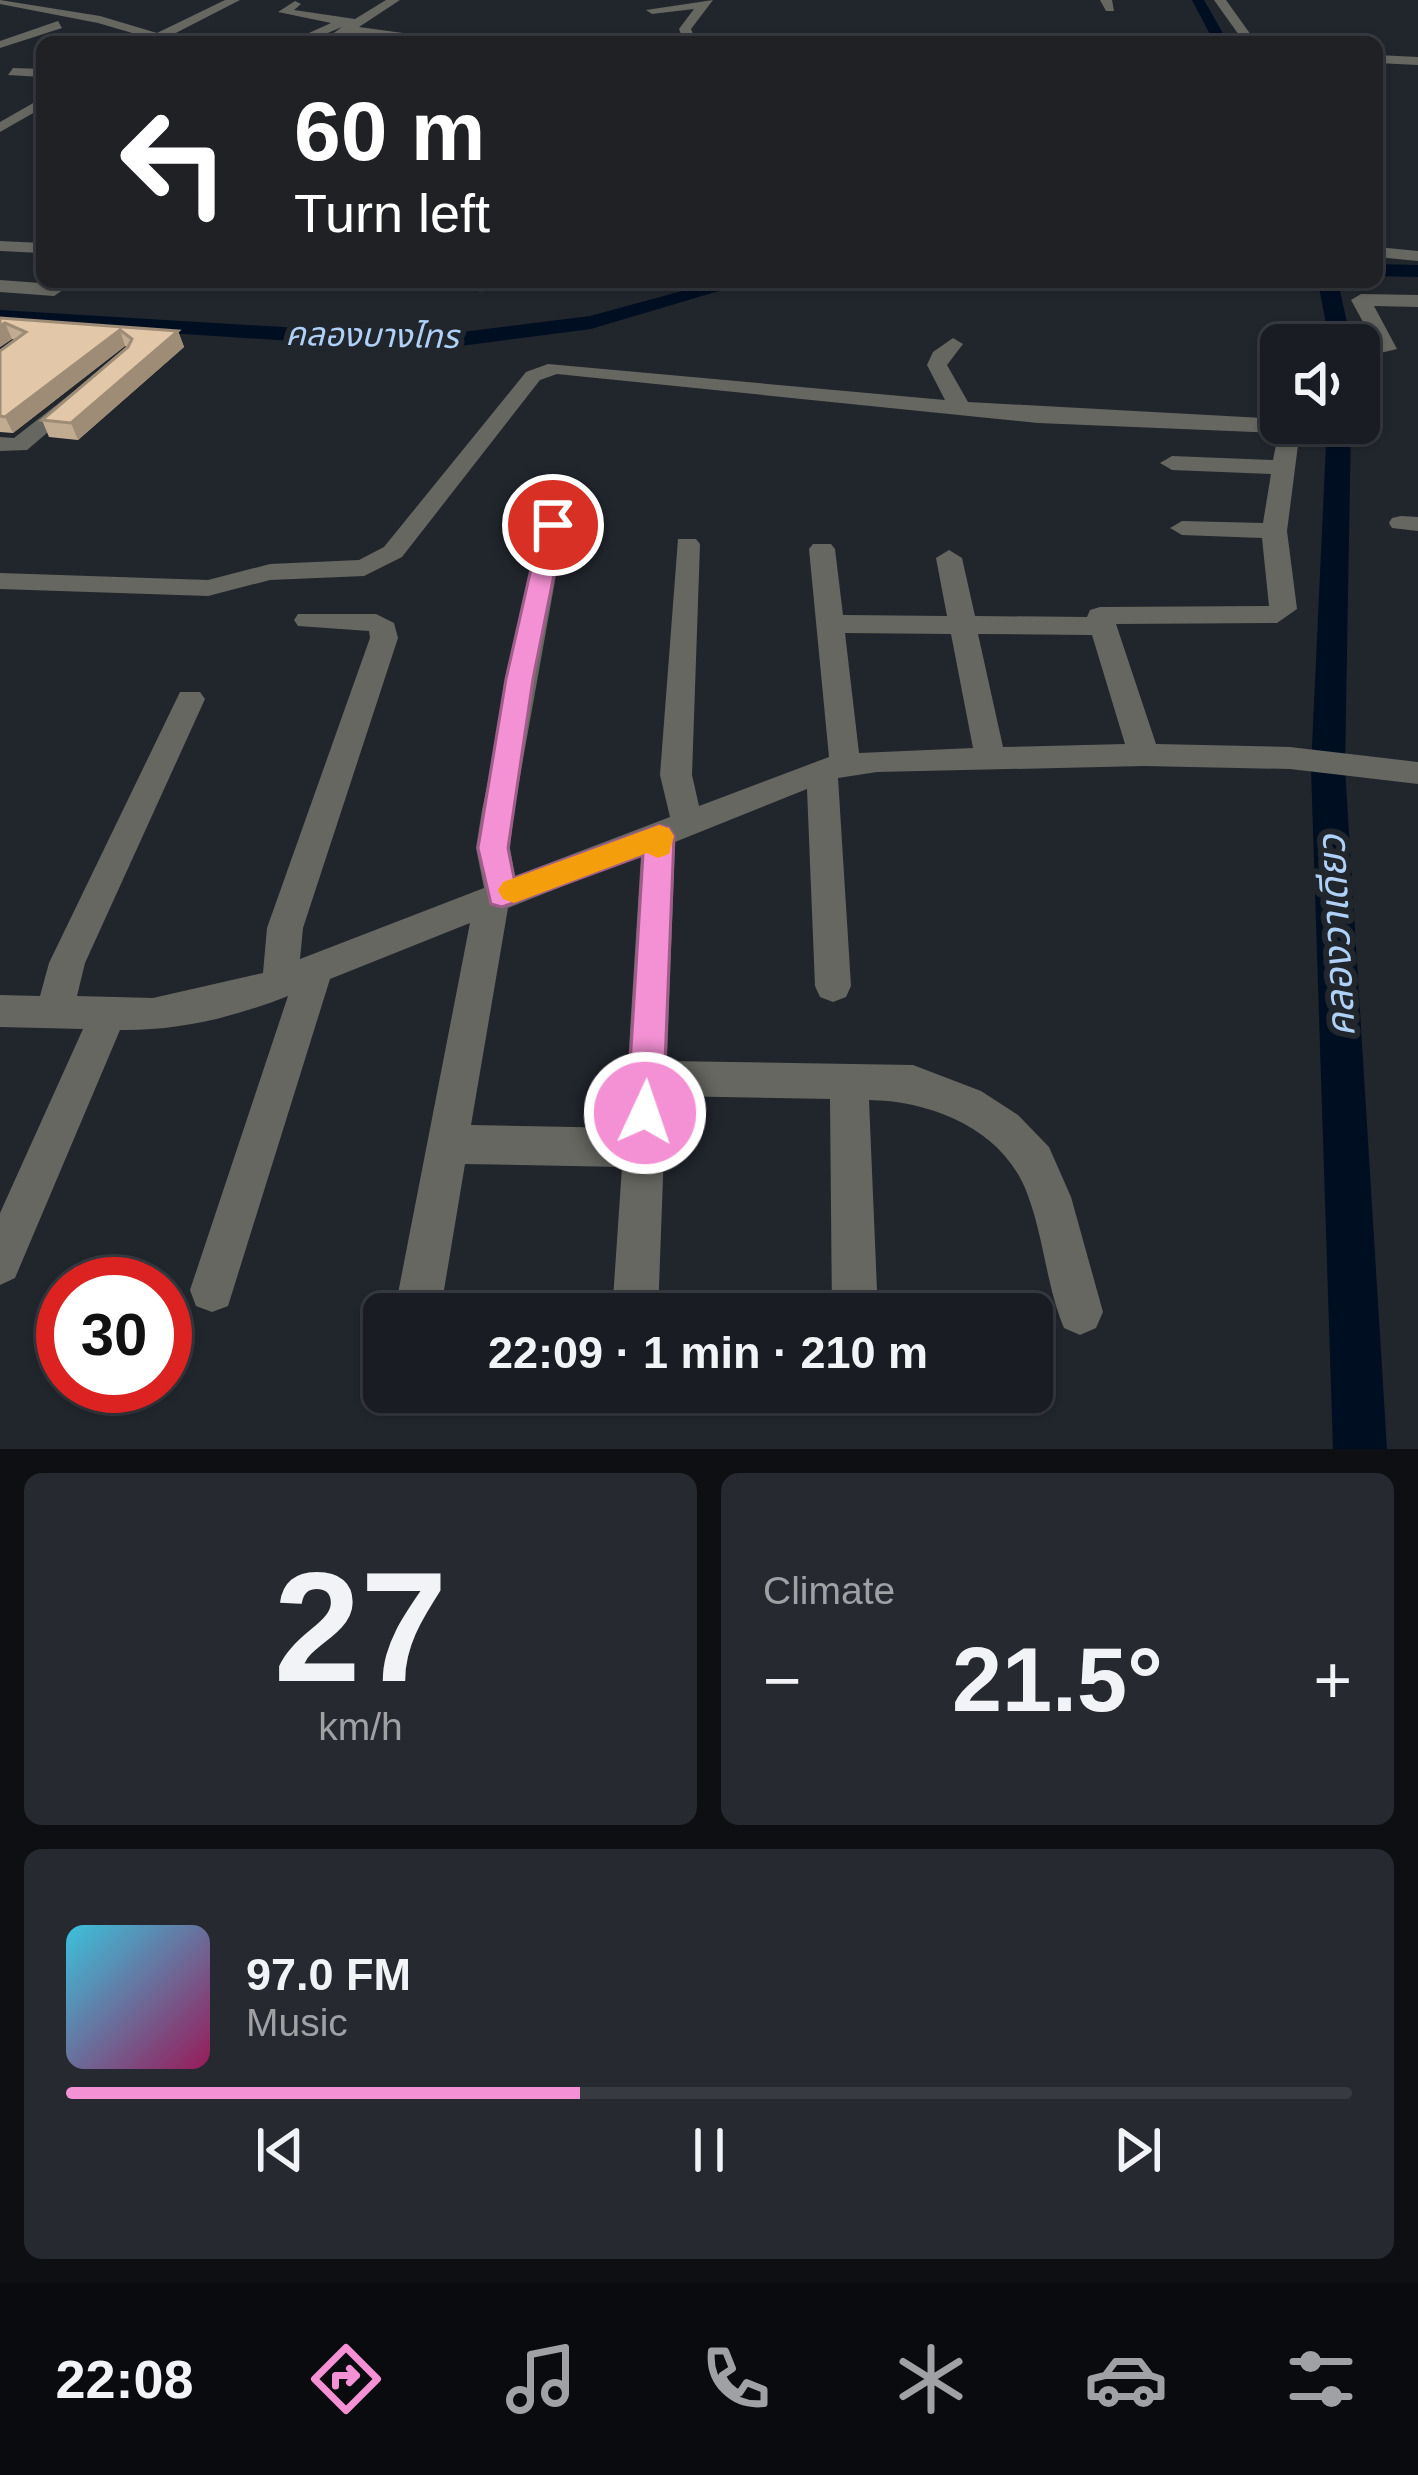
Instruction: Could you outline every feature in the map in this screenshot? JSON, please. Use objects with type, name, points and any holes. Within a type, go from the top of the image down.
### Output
[{"type":"street","points":[[335,36],[394,0]]},
{"type":"street","points":[[1220,0],[1246,36]]},
{"type":"street","points":[[0,1],[59,23],[157,36]]},
{"type":"street","points":[[652,10],[705,2]]},
{"type":"street","points":[[688,36],[685,29],[705,2]]},
{"type":"street","points":[[296,4],[284,12],[400,36]]},
{"type":"street","points":[[154,35],[234,6]]},
{"type":"street","points":[[0,45],[59,23]]},
{"type":"street","points":[[313,36],[350,24]]},
{"type":"street","points":[[1383,59],[1418,61]]},
{"type":"street","points":[[14,72],[36,73]]},
{"type":"street","points":[[0,128],[36,108]]},
{"type":"street","points":[[0,246],[36,248]]},
{"type":"street","points":[[1383,253],[1418,256]]},
{"type":"street","points":[[0,286],[54,290]]},
{"type":"street","points":[[1387,349],[1361,300],[1418,301]]},
{"type":"street","points":[[953,344],[937,365],[959,406]]},
{"type":"street","points":[[0,581],[208,588],[270,572],[346,571],[376,565],[393,552],[533,376],[555,368],[959,406],[1290,447]]},
{"type":"street","points":[[0,444],[20,445],[88,386]]},
{"type":"street","points":[[1172,463],[1290,447]]},
{"type":"street","points":[[1144,755],[1100,616],[1277,614],[1283,609],[1274,531],[1290,447]]},
{"type":"street","points":[[421,1293],[497,897],[493,848],[520,679],[553,525]]},
{"type":"street","points":[[1182,528],[1274,531]]},
{"type":"street","points":[[636,1293],[647,1078],[674,831],[687,544]]},
{"type":"street","points":[[822,549],[832,624],[832,986]]},
{"type":"street","points":[[950,558],[990,758]]},
{"type":"street","points":[[212,1290],[298,975],[285,928],[384,638],[384,629],[376,623],[308,620]]},
{"type":"street","points":[[832,624],[1101,626]]},
{"type":"street","points":[[54,1012],[67,963],[190,699]]},
{"type":"street","points":[[0,1011],[199,1009],[833,769],[877,760],[1144,755],[1290,758],[1405,772]]},
{"type":"street","points":[[0,1263],[109,1012]]},
{"type":"street","points":[[647,1078],[913,1083],[968,1104],[1004,1128],[1034,1162],[1051,1197],[1080,1312]]},
{"type":"street","points":[[849,1082],[854,1293]]},
{"type":"street","points":[[448,1144],[644,1148]]},
{"type":"building","points":[[0,318],[178,331],[71,423],[42,420],[132,339],[120,330],[5,417],[0,416],[0,351],[26,332],[5,323],[0,326]]},
{"type":"waterway","name":"คลองวาเดียว","points":[[1198,0],[1218,36]]},
{"type":"waterway","name":"คลองบางไทร","points":[[1383,270],[1418,271]]},
{"type":"waterway","name":"คลองบางไทร","points":[[0,316],[430,343],[591,322],[717,288]]},
{"type":"waterway","name":"คลองวาเดียว","points":[[1329,288],[1337,324]]},
{"type":"waterway","name":"คลองวาเดียว","points":[[1338,444],[1328,768],[1360,1449]]},
{"type":"slow traffic","points":[[514,890],[659,836],[658,846]]},
{"type":"route","points":[[553,525],[520,679],[493,848],[502,895],[659,836],[645,1113]]}]
